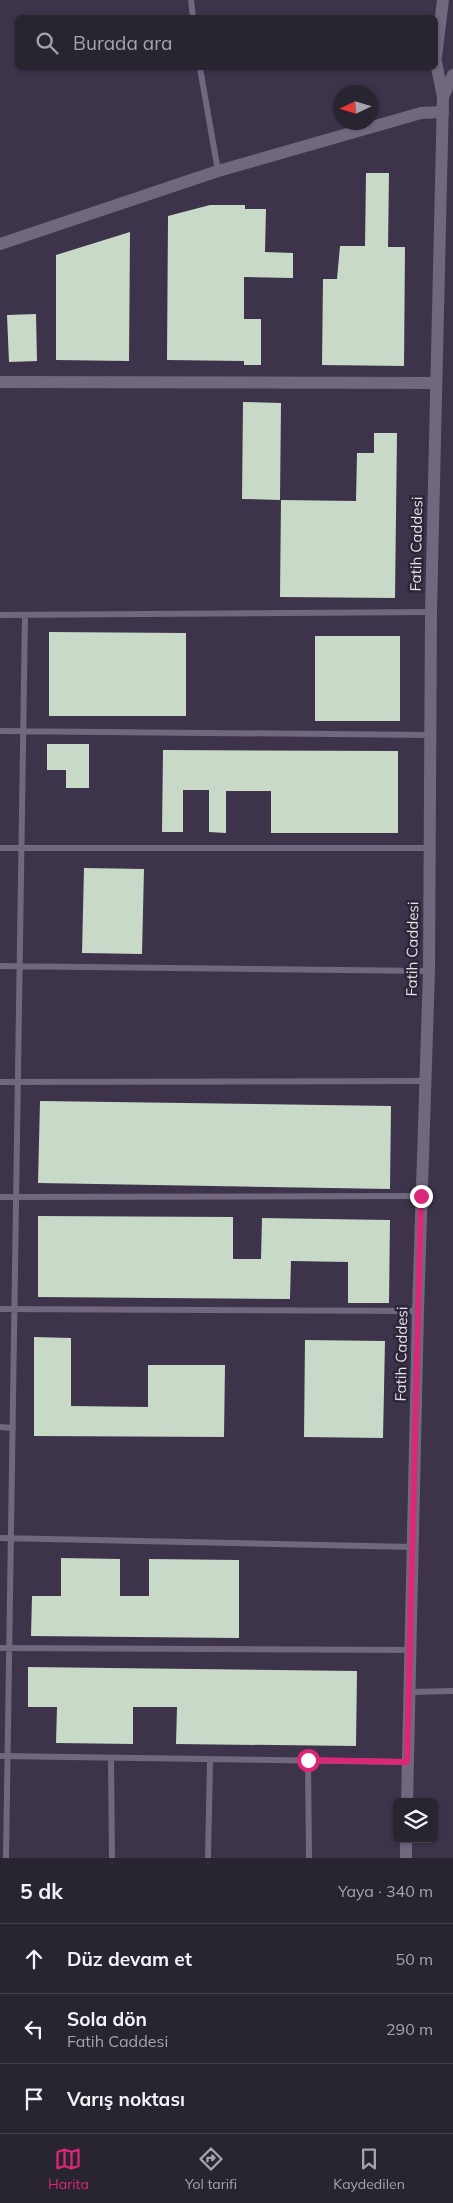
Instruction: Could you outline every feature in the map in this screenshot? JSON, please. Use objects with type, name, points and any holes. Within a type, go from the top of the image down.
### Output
[{"type":"street","points":[[438,41],[443,0]]},
{"type":"street","name":"Fatih Caddesi","points":[[407,1798],[421,1196],[429,971],[431,612],[443,112],[443,97],[438,70]]},
{"type":"street","name":"Fatih Caddesi","points":[[443,97],[453,75]]},
{"type":"street","points":[[0,244],[218,171],[421,113],[443,112]]},
{"type":"street","points":[[0,382],[436,383]]},
{"type":"street","points":[[406,1843],[406,1858]]},
{"type":"lane","points":[[191,0],[193,15]]},
{"type":"lane","points":[[200,70],[218,171]]},
{"type":"lane","points":[[0,615],[431,612]]},
{"type":"lane","points":[[6,1858],[3,1756],[4,1648],[10,1538],[15,1198],[19,1083],[20,849],[25,615]]},
{"type":"lane","points":[[0,731],[431,735]]},
{"type":"lane","points":[[0,848],[430,848]]},
{"type":"lane","points":[[0,966],[429,971]]},
{"type":"lane","points":[[0,1082],[425,1082]]},
{"type":"lane","points":[[0,1198],[421,1196]]},
{"type":"lane","points":[[0,1309],[418,1311]]},
{"type":"lane","points":[[0,1427],[12,1428]]},
{"type":"lane","points":[[0,1538],[413,1547]]},
{"type":"lane","points":[[4,1648],[410,1650]]},
{"type":"lane","points":[[409,1692],[453,1691]]},
{"type":"lane","points":[[3,1756],[407,1762]]},
{"type":"lane","points":[[111,1758],[112,1858]]},
{"type":"lane","points":[[208,1858],[210,1760]]},
{"type":"lane","points":[[308,1760],[309,1858]]},
{"type":"shaded area","points":[[0,0],[453,0],[453,1858],[0,1858]]},
{"type":"building","points":[[366,173],[389,173],[388,247],[405,247],[404,366],[322,365],[323,279],[337,279],[340,246],[365,246]]},
{"type":"building","points":[[210,205],[245,205],[245,209],[266,209],[265,252],[293,253],[293,278],[244,277],[244,319],[261,319],[261,365],[244,365],[244,361],[167,360],[168,216]]},
{"type":"building","points":[[130,232],[129,361],[56,360],[56,255]]},
{"type":"building","points":[[36,314],[37,361],[9,362],[7,315]]},
{"type":"building","points":[[243,402],[281,403],[280,500],[242,499]]},
{"type":"building","points":[[374,433],[397,433],[395,598],[280,597],[281,500],[356,501],[357,453],[374,453]]},
{"type":"building","points":[[49,632],[186,633],[186,716],[49,716]]},
{"type":"building","points":[[315,636],[400,636],[400,721],[315,721]]},
{"type":"building","points":[[47,744],[89,744],[89,788],[66,788],[66,770],[47,770]]},
{"type":"building","points":[[163,750],[398,751],[398,833],[271,833],[271,791],[226,791],[226,833],[209,832],[209,790],[183,790],[183,832],[162,832]]},
{"type":"building","points":[[84,868],[144,869],[142,954],[82,953]]},
{"type":"building","points":[[40,1101],[391,1106],[390,1189],[38,1183]]},
{"type":"building","points":[[38,1216],[233,1217],[233,1259],[261,1259],[262,1218],[390,1220],[389,1303],[348,1303],[348,1262],[291,1261],[290,1299],[38,1297]]},
{"type":"building","points":[[34,1337],[71,1338],[71,1406],[148,1407],[148,1365],[225,1365],[224,1437],[34,1436]]},
{"type":"building","points":[[305,1340],[385,1341],[383,1438],[304,1437]]},
{"type":"building","points":[[61,1558],[120,1559],[120,1596],[149,1596],[149,1559],[239,1560],[239,1638],[31,1636],[32,1596],[61,1596]]},
{"type":"building","points":[[28,1667],[357,1671],[356,1746],[176,1744],[177,1707],[133,1707],[133,1744],[56,1743],[57,1707],[28,1707]]},
{"type":"route","points":[[308,1760],[407,1762],[421,1196]]}]
